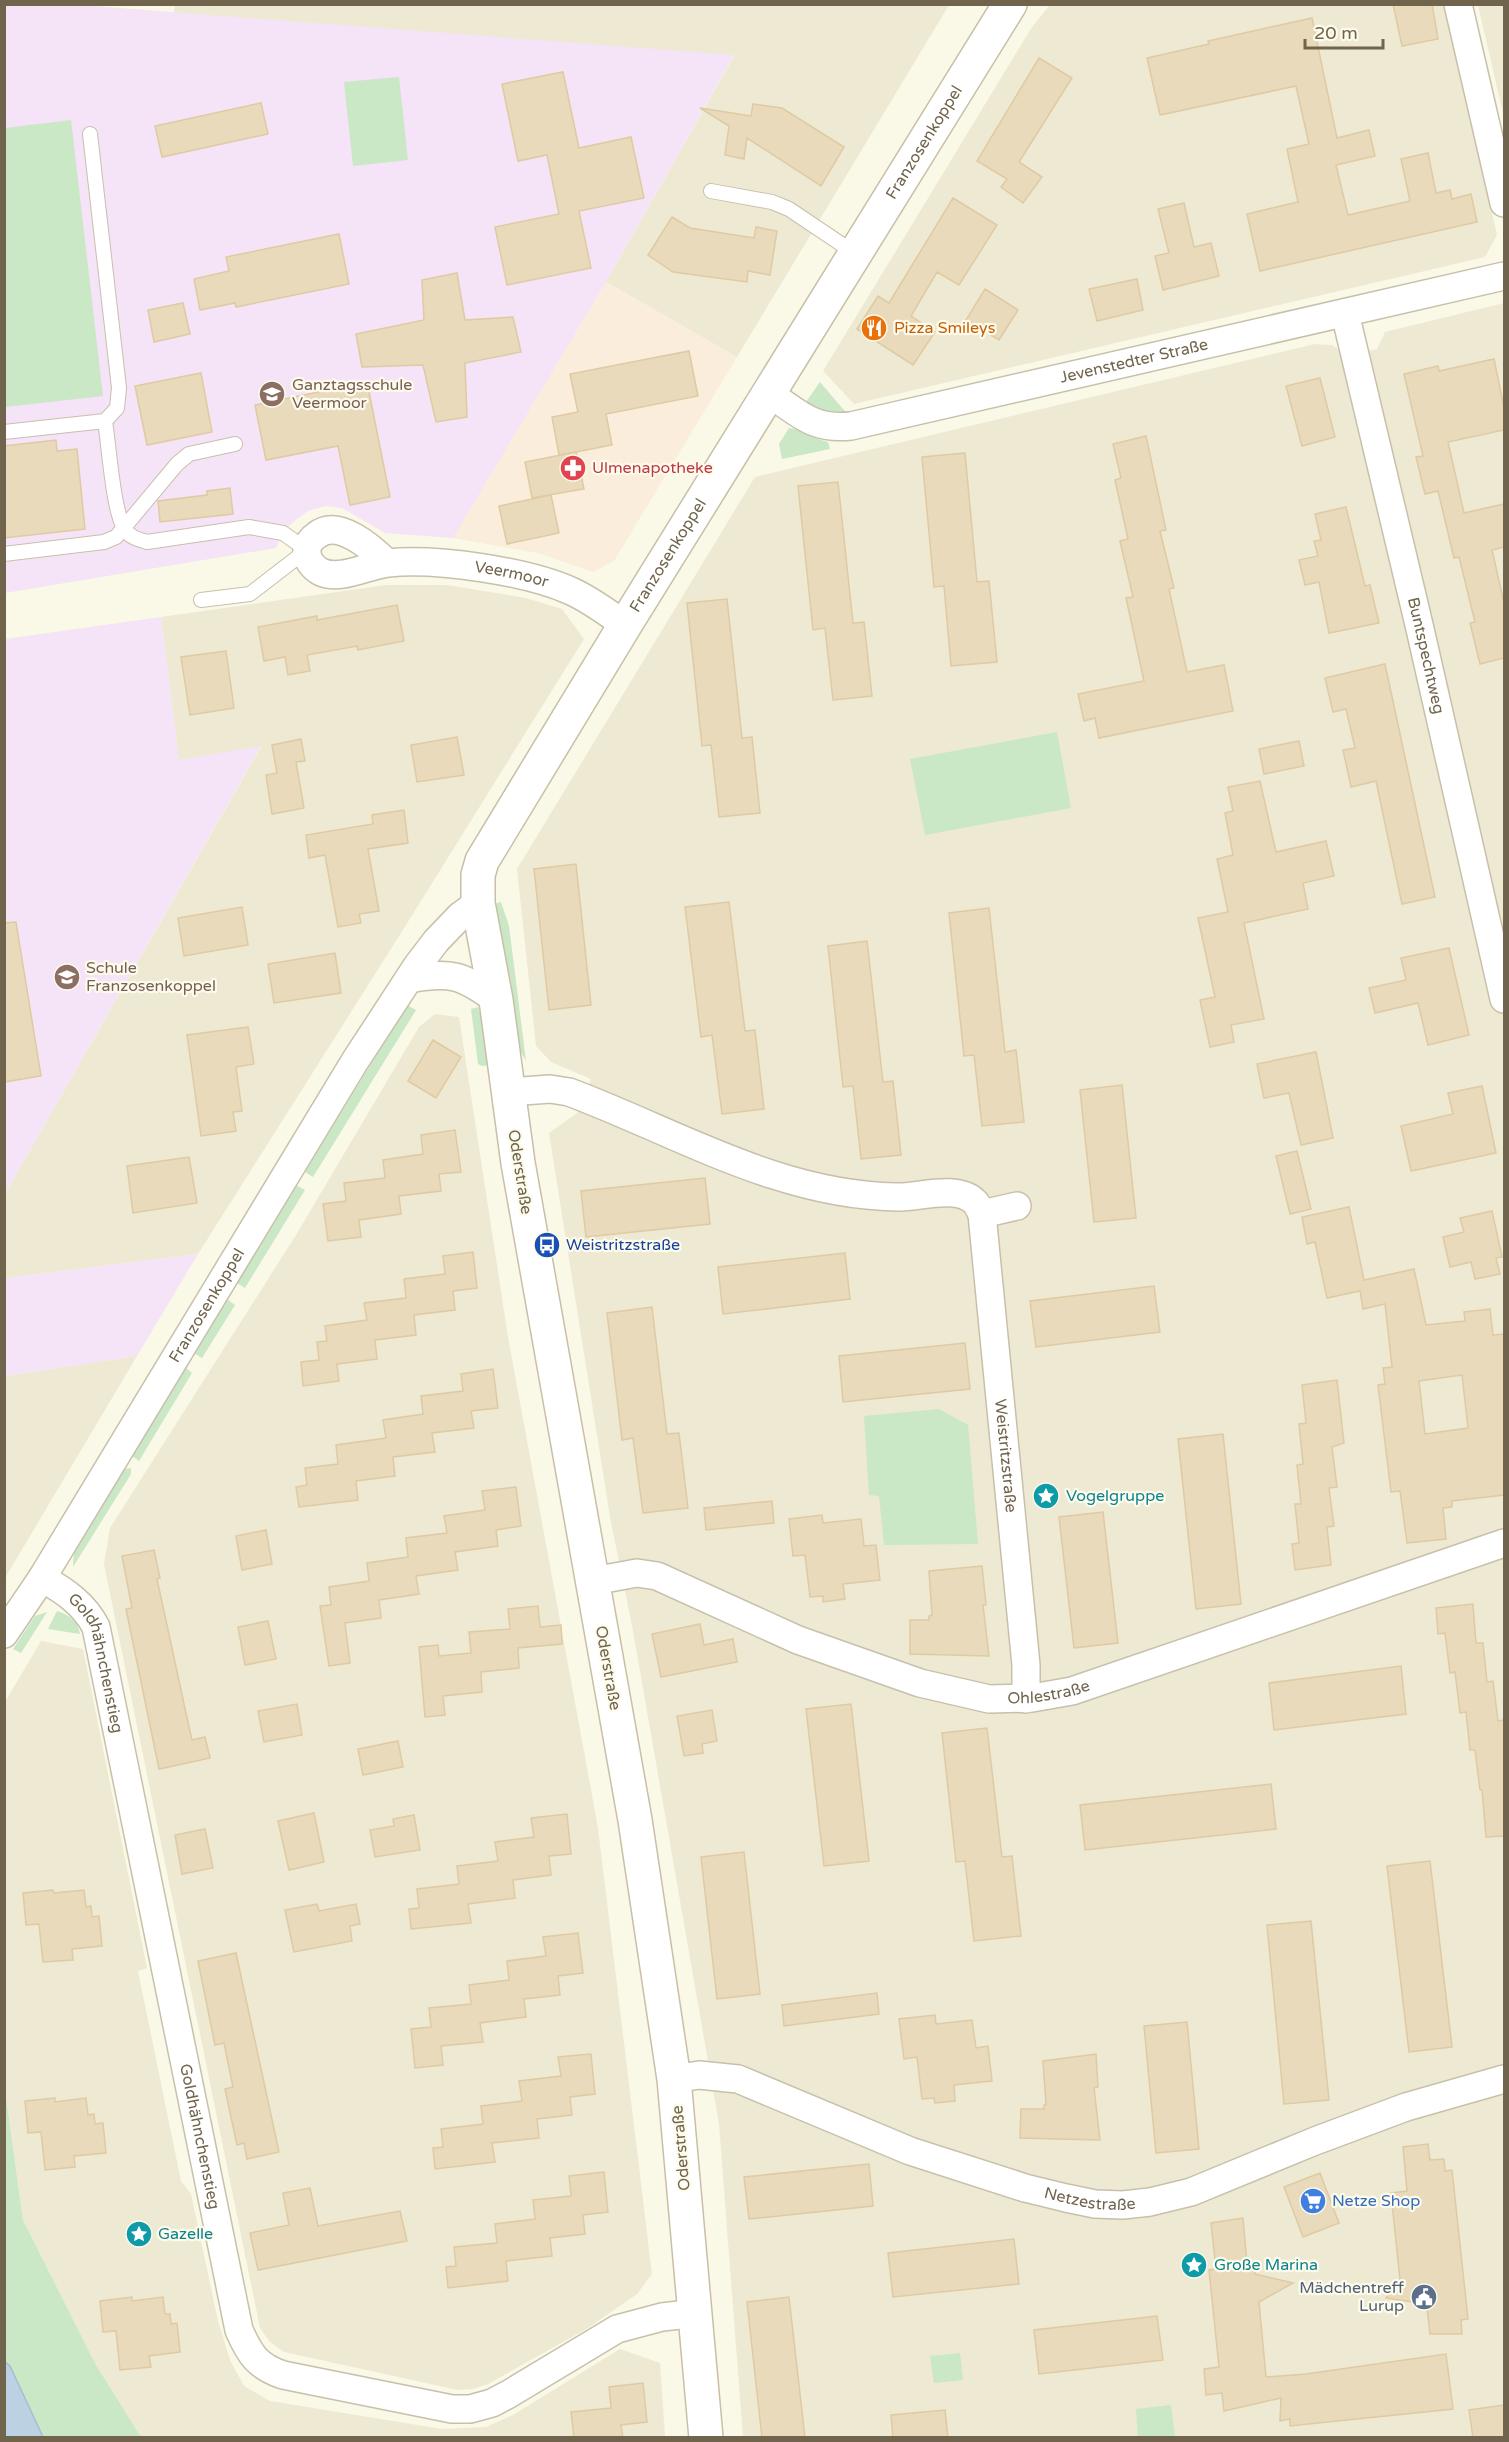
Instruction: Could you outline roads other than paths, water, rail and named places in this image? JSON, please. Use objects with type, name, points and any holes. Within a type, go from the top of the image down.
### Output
[{"type":"street","name":"Franzosenkoppel","points":[[4,1634],[42,1578],[355,1061],[436,941],[460,916],[478,903],[478,875],[483,861],[625,625],[1010,4]]},
{"type":"street","points":[[1458,4],[1504,203]]},
{"type":"street","name":"Jevenstedter Straße","points":[[770,394],[821,426],[835,428],[851,426],[1504,276]]},
{"type":"street","name":"Buntspechtweg","points":[[1345,313],[1504,999]]},
{"type":"street","points":[[307,550],[318,533],[337,530],[368,544],[387,563]]},
{"type":"street","name":"Veermoor","points":[[307,550],[311,564],[321,572],[361,570],[387,563],[452,564],[544,582],[591,601],[625,625]]},
{"type":"street","name":"Oderstraße","points":[[478,903],[496,1000],[532,1245],[636,1820],[674,2079],[697,2313],[706,2438]]},
{"type":"street","points":[[409,979],[442,974],[460,978],[470,981],[496,1000]]},
{"type":"street","points":[[509,1092],[534,1089],[569,1092],[747,1167],[811,1184],[875,1197],[949,1193],[964,1195],[975,1202],[982,1214],[1017,1206]]},
{"type":"street","name":"Weistritzstraße","points":[[982,1214],[1024,1654],[1026,1699]]},
{"type":"street","name":"Ohlestraße","points":[[593,1581],[636,1574],[657,1576],[798,1640],[881,1671],[963,1695],[989,1699],[1026,1699],[1072,1691],[1504,1543]]},
{"type":"street","name":"Goldhähnchenstieg","points":[[42,1578],[76,1600],[88,1612],[96,1628],[239,2330],[255,2360],[268,2370],[283,2375],[438,2407],[470,2409],[500,2398],[617,2329],[662,2317],[697,2313]]},
{"type":"street","name":"Netzestraße","points":[[674,2079],[699,2075],[738,2079],[910,2151],[1045,2193],[1095,2204],[1123,2205],[1150,2202],[1191,2192],[1315,2141],[1406,2107],[1504,2079]]},
{"type":"lane","points":[[4,432],[105,421],[117,408],[119,388],[90,134]]},
{"type":"lane","points":[[711,191],[772,202],[789,209],[856,254]]},
{"type":"lane","points":[[105,421],[118,510],[124,529],[134,539],[147,542],[249,527],[283,533],[307,550],[250,594],[201,600]]},
{"type":"lane","points":[[4,554],[104,542],[116,537],[177,464],[189,454],[235,444]]},
{"type":"water","points":[[4,2361],[10,2366],[43,2437],[5,2437]]},
{"type":"place","name":"Pizza Smileys","points":[[874,328]]},
{"type":"place","name":"Ganztagsschule Veermoor","points":[[272,394]]},
{"type":"place","name":"Ulmenapotheke","points":[[573,468]]},
{"type":"place","name":"Schule Franzosenkoppel","points":[[67,977]]},
{"type":"place","name":"Weistritzstraße","points":[[547,1245]]},
{"type":"place","name":"Vogelgruppe","points":[[1046,1496]]},
{"type":"place","name":"Netze Shop","points":[[1313,2201]]},
{"type":"place","name":"Gazelle","points":[[139,2234]]},
{"type":"place","name":"Große Marina","points":[[1194,2265]]},
{"type":"place","name":"Mädchentreff Lurup","points":[[1424,2297]]}]
